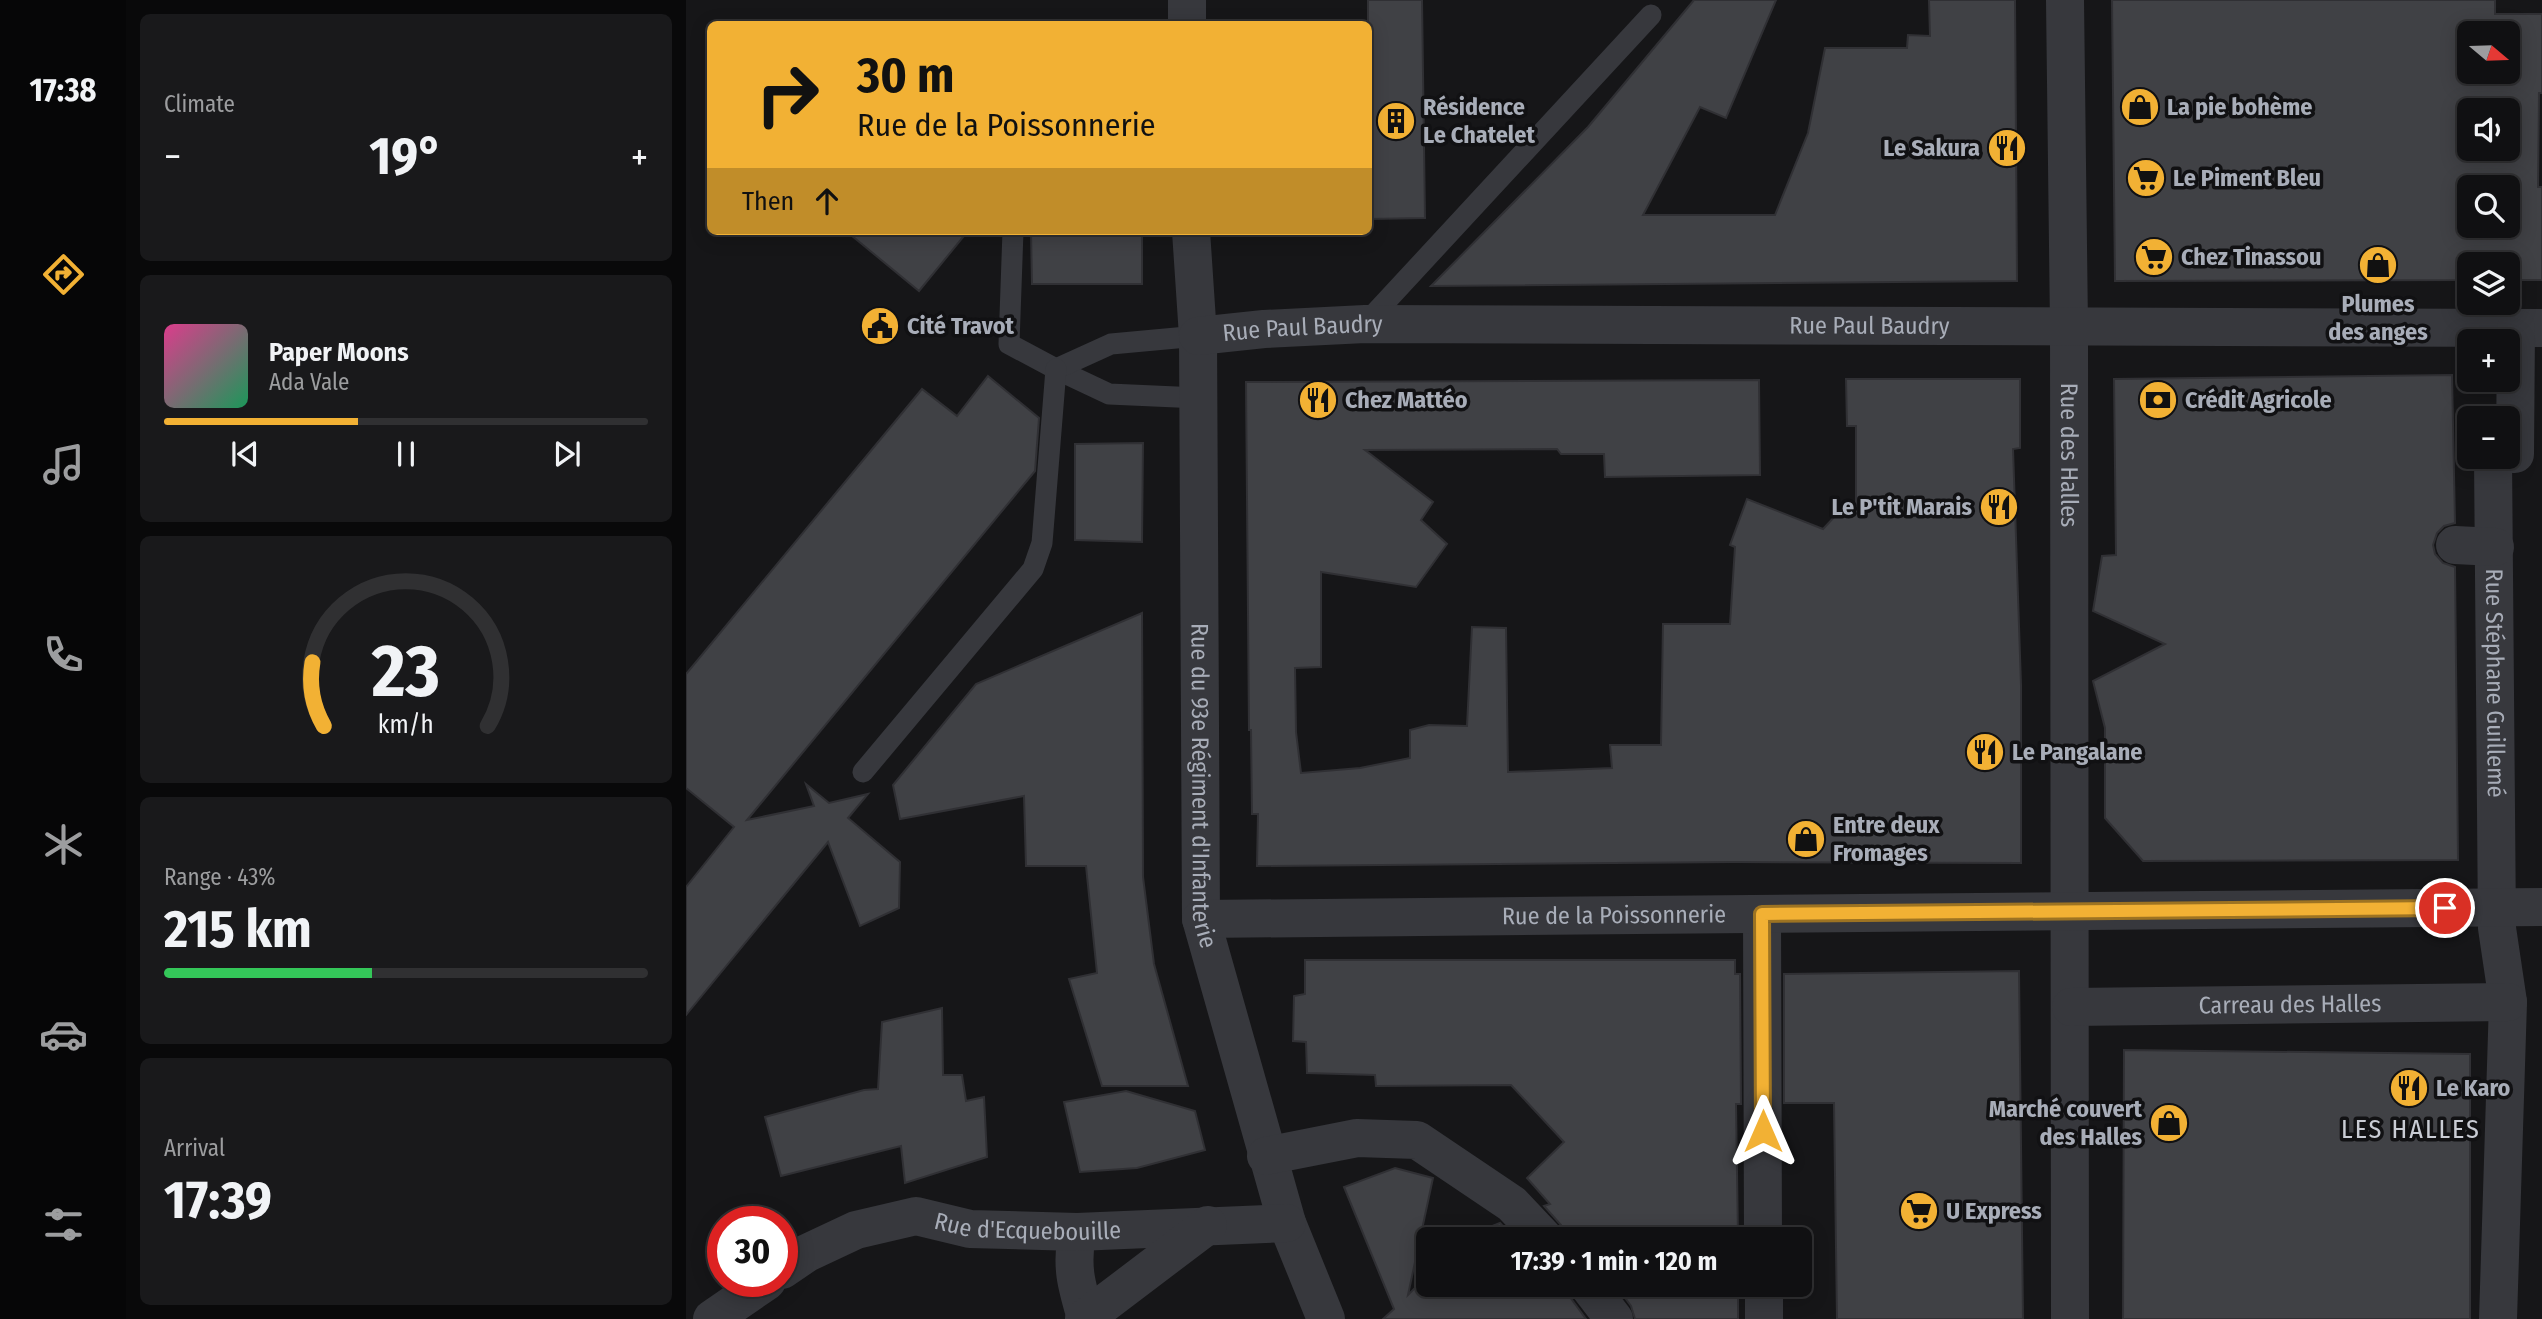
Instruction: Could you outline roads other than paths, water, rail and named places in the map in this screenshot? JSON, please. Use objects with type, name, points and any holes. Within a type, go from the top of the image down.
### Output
[{"type":"street","points":[[1186,0],[1187,21]]},
{"type":"street","name":"Rue des Halles","points":[[2065,0],[2069,327],[2070,910]]},
{"type":"street","name":"Rue du 93e Régiment d'Infanterie","points":[[1191,235],[1199,398],[1201,919],[1266,1156],[1287,1223],[1326,1319]]},
{"type":"street","name":"Rue Paul Baudry","points":[[1198,336],[1264,329],[1365,324],[2529,328]]},
{"type":"street","points":[[2520,409],[2529,328]]},
{"type":"street","name":"Rue Stéphane Guillemé","points":[[2493,469],[2498,907]]},
{"type":"street","points":[[2455,545],[2495,547]]},
{"type":"street","points":[[2498,907],[2497,928],[2508,1002],[2498,1319]]},
{"type":"street","name":"Rue de la Poissonnerie","points":[[1201,919],[2542,907]]},
{"type":"street","points":[[2070,910],[2070,1319]]},
{"type":"street","points":[[1762,914],[1763,1227]]},
{"type":"street","name":"Carreau des Halles","points":[[2071,1007],[2508,1002]]},
{"type":"street","points":[[1266,1156],[1357,1138],[1417,1140],[1512,1204],[1534,1227]]},
{"type":"street","name":"Rue d'Ecquebouille","points":[[798,1259],[856,1230],[916,1216],[970,1229],[1077,1232],[1287,1223]]},
{"type":"street","points":[[1077,1232],[1073,1255],[1074,1277],[1085,1319],[1208,1225]]},
{"type":"street","points":[[712,1319],[744,1297]]},
{"type":"street","points":[[1597,1297],[1614,1319]]},
{"type":"street","points":[[1764,1297],[1764,1319]]},
{"type":"lane","points":[[1365,324],[1651,15]]},
{"type":"lane","points":[[1013,235],[1009,344],[1109,394],[1199,398]]},
{"type":"lane","points":[[1056,369],[1111,344],[1198,336]]},
{"type":"lane","points":[[863,772],[1034,569],[1042,543],[1056,369]]},
{"type":"place","name":"La pie bohème","points":[[2140,107]]},
{"type":"place","name":"Résidence Le Chatelet","points":[[1396,121]]},
{"type":"place","name":"Le Sakura","points":[[2007,148]]},
{"type":"place","name":"Le Piment Bleu","points":[[2146,178]]},
{"type":"place","name":"Chez Tinassou","points":[[2154,257]]},
{"type":"place","name":"Plumes des anges","points":[[2378,265]]},
{"type":"place","name":"Cité Travot","points":[[880,326]]},
{"type":"place","name":"Chez Mattéo","points":[[1318,400]]},
{"type":"place","name":"Crédit Agricole","points":[[2158,400]]},
{"type":"place","name":"Le P'tit Marais","points":[[1999,507]]},
{"type":"place","name":"Le Pangalane","points":[[1985,752]]},
{"type":"place","name":"Entre deux Fromages","points":[[1806,839]]},
{"type":"place","name":"Le Karo","points":[[2409,1088]]},
{"type":"place","name":"Marché couvert des Halles","points":[[2169,1123]]},
{"type":"place","name":"U Express","points":[[1919,1211]]},
{"type":"district","name":"LES HALLES","points":[[2411,1129]]}]
